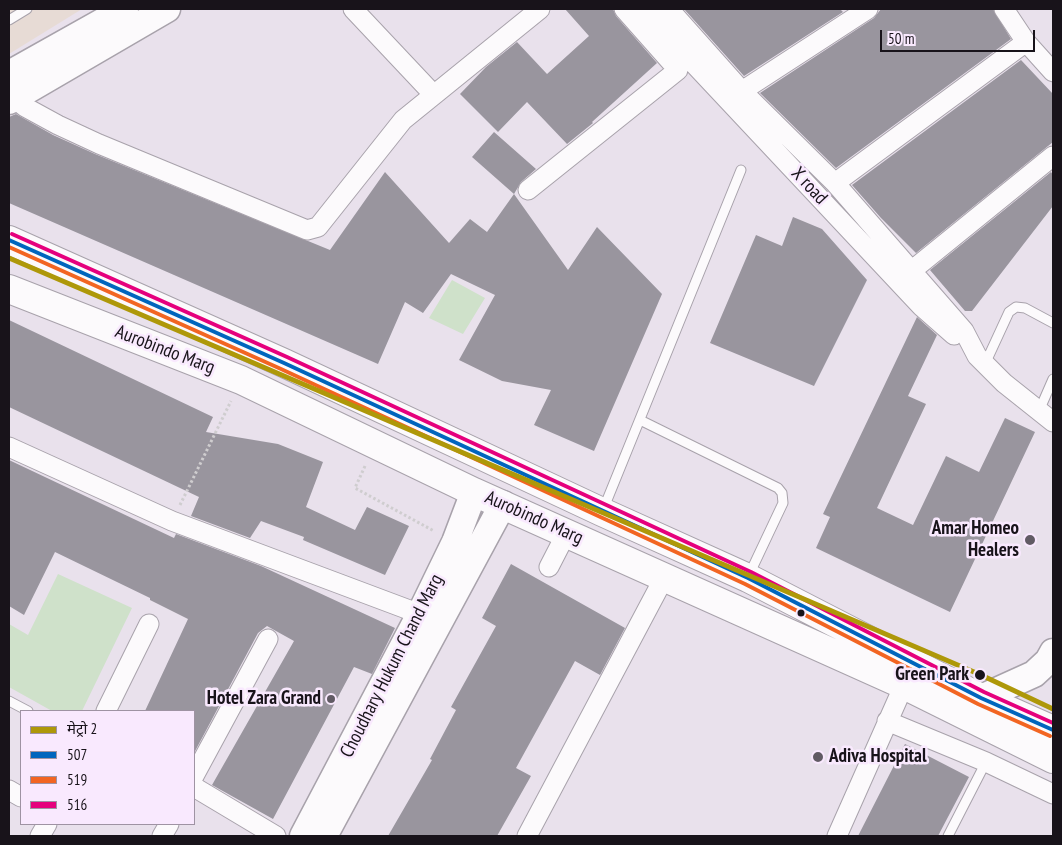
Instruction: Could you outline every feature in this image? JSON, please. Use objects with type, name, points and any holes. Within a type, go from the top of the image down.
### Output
[{"type":"highway","name":"Aurobindo Marg","points":[[9,240],[284,363],[748,578],[981,698],[1053,730]]},
{"type":"highway","name":"Aurobindo Marg","points":[[9,289],[241,380],[474,492],[568,532],[904,685],[1053,759]]},
{"type":"street","points":[[10,91],[125,9]]},
{"type":"street","points":[[10,91],[167,9]]},
{"type":"street","points":[[353,9],[434,96]]},
{"type":"street","points":[[10,91],[25,107],[58,126],[307,230],[318,227],[404,120],[540,9]]},
{"type":"street","points":[[528,190],[678,70],[624,9]]},
{"type":"street","name":"X road","points":[[646,9],[693,63],[921,306],[1046,416]]},
{"type":"street","points":[[669,9],[742,91],[835,183],[910,272],[964,331],[981,360]]},
{"type":"street","points":[[742,91],[868,9]]},
{"type":"street","points":[[1004,9],[1026,42],[1053,72]]},
{"type":"street","points":[[835,183],[1026,42]]},
{"type":"street","points":[[910,272],[1053,156]]},
{"type":"street","points":[[9,447],[172,521],[420,614]]},
{"type":"street","name":"Choudhary Hukum Chand Marg","points":[[303,836],[420,614],[455,542],[474,492]]},
{"type":"street","name":"Choudhary Hukum Chand Marg","points":[[324,836],[503,504]]},
{"type":"street","points":[[549,567],[568,532]]},
{"type":"street","points":[[527,836],[665,576]]},
{"type":"street","points":[[106,710],[148,624]]},
{"type":"street","points":[[195,774],[268,639]]},
{"type":"street","points":[[981,698],[1034,674],[1048,661],[1053,652]]},
{"type":"street","points":[[837,836],[904,685]]},
{"type":"street","points":[[887,721],[986,762],[1053,794]]},
{"type":"street","points":[[195,789],[276,836]]},
{"type":"street","points":[[9,790],[20,796]]},
{"type":"street","points":[[40,836],[46,825]]},
{"type":"street","points":[[162,836],[168,825]]},
{"type":"lane","points":[[9,20],[26,9]]},
{"type":"lane","points":[[602,512],[741,170]]},
{"type":"lane","points":[[981,360],[1009,312],[1016,307],[1025,308],[1053,322]]},
{"type":"lane","points":[[1046,416],[1053,379]]},
{"type":"lane","points":[[640,420],[778,488],[782,493],[783,503],[748,578]]},
{"type":"lane","points":[[9,701],[26,710]]},
{"type":"lane","points":[[948,836],[986,762]]},
{"type":"path","points":[[172,521],[241,380]]},
{"type":"path","points":[[375,444],[355,488],[455,542]]},
{"type":"shaded area","points":[[9,9],[82,9],[9,54]]},
{"type":"green space","points":[[452,280],[485,298],[463,334],[429,318]]},
{"type":"green space","points":[[58,574],[132,608],[82,710],[50,710],[9,687],[9,624],[28,635]]},
{"type":"building","points":[[565,9],[613,9],[616,16],[657,63],[593,123],[567,144],[527,102],[498,132],[460,94],[486,67],[517,42],[547,74],[589,36]]},
{"type":"building","points":[[684,9],[840,9],[843,12],[744,76]]},
{"type":"building","points":[[881,9],[993,9],[1011,39],[836,168],[760,93],[874,18]]},
{"type":"building","points":[[1021,60],[1053,94],[1053,142],[916,253],[852,185]]},
{"type":"building","points":[[16,114],[53,135],[95,154],[330,250],[385,172],[449,243],[470,219],[487,232],[514,194],[568,270],[597,227],[662,294],[594,451],[534,425],[551,390],[502,381],[459,360],[495,295],[451,274],[423,313],[405,302],[378,364],[9,203],[9,117]]},
{"type":"building","points":[[494,132],[536,169],[521,182],[514,194],[472,157]]},
{"type":"building","points":[[1051,172],[1053,175],[1053,206],[972,311],[965,311],[930,270]]},
{"type":"building","points":[[793,217],[822,229],[867,280],[814,386],[710,343],[756,235],[782,246]]},
{"type":"building","points":[[917,317],[937,335],[908,396],[926,404],[877,508],[913,525],[946,456],[979,472],[1005,418],[1035,432],[950,612],[816,548],[830,517],[823,514]]},
{"type":"building","points":[[9,320],[213,417],[206,432],[278,444],[323,462],[306,507],[355,530],[367,507],[409,526],[385,575],[303,540],[304,537],[261,521],[250,538],[191,516],[199,497],[9,407]]},
{"type":"building","points":[[9,460],[174,538],[176,534],[261,566],[395,628],[372,674],[354,667],[273,819],[212,785],[294,641],[267,626],[258,633],[195,751],[195,710],[145,710],[188,619],[150,600],[150,598],[55,552],[24,615],[9,606]]},
{"type":"building","points":[[511,564],[625,628],[600,675],[575,661],[516,768],[531,776],[497,836],[388,836],[432,760],[430,759],[456,710],[451,707],[496,626],[482,618]]},
{"type":"building","points":[[905,744],[969,777],[938,836],[858,836]]},
{"type":"metro line","name":"2","points":[[9,258],[981,675],[1053,709]]},
{"type":"transit line","name":"516","points":[[12,234],[287,357],[751,572],[984,692],[1053,723]]},
{"type":"transit line","name":"507","points":[[9,240],[284,363],[748,578],[981,698],[1053,730]]},
{"type":"transit line","name":"519","points":[[9,247],[281,369],[745,584],[978,704],[1050,736]]},
{"type":"place","name":"Amar Homeo Healers","points":[[1030,540]]},
{"type":"place","name":"Green Park","points":[[980,675]]},
{"type":"place","name":"Hotel Zara Grand","points":[[331,699]]},
{"type":"place","name":"Adiva Hospital","points":[[818,757]]}]
